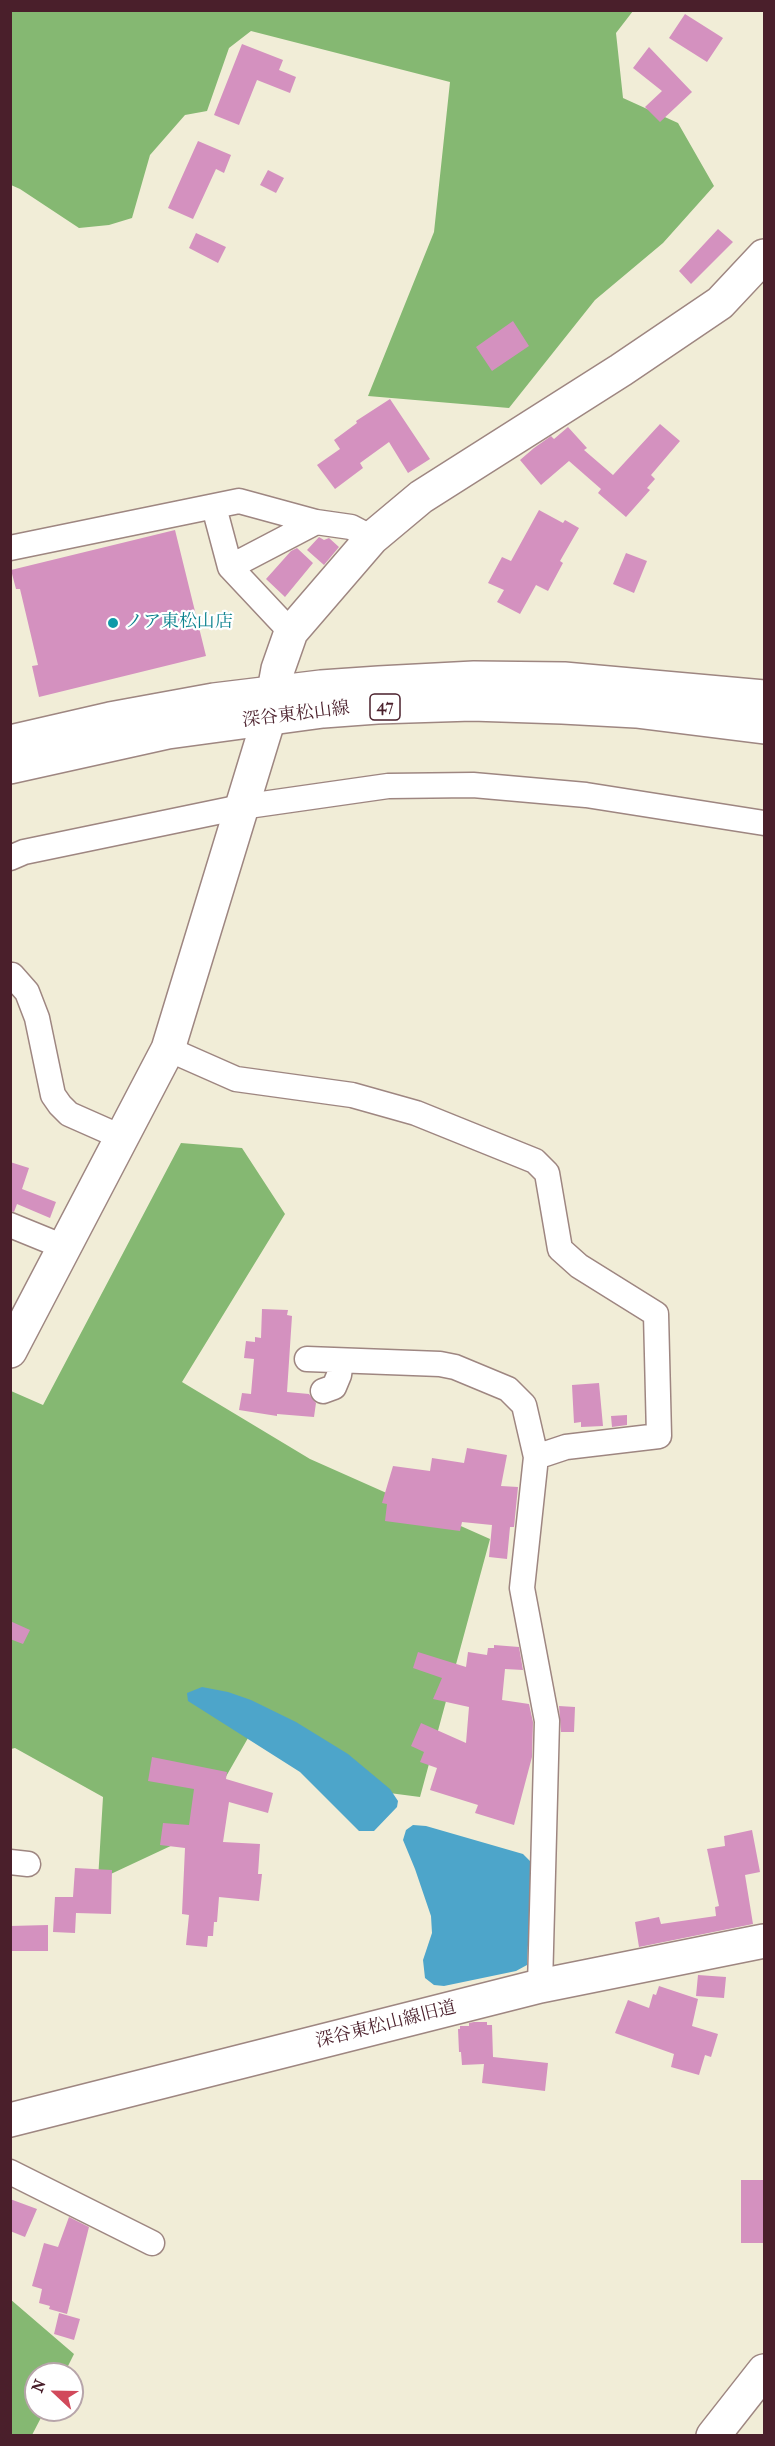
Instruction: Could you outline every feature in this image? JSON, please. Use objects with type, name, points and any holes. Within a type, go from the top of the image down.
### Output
[{"type":"street","points":[[10,1351],[168,1049],[271,706],[278,669],[291,632],[372,538],[421,497],[621,370],[720,303],[765,256]]},
{"type":"street","points":[[10,548],[239,501],[316,522],[351,527],[372,538]]},
{"type":"street","points":[[214,507],[230,567],[291,632]]},
{"type":"street","points":[[230,567],[316,522]]},
{"type":"street","name":"深谷東松山線","points":[[10,766],[168,732],[271,706],[333,687],[474,678],[564,679],[765,698]]},
{"type":"street","name":"深谷東松山線","points":[[10,742],[110,718],[214,700],[271,706],[377,707],[472,704],[636,711],[765,727]]},
{"type":"street","points":[[10,858],[24,852],[241,807],[388,786],[473,785],[586,795],[765,823]]},
{"type":"street","points":[[12,975],[27,992],[37,1018],[53,1095],[69,1114],[121,1137]]},
{"type":"street","points":[[168,1049],[236,1079],[352,1095],[417,1113],[535,1161],[547,1173],[560,1249],[579,1266],[656,1314],[659,1436],[566,1447],[536,1457]]},
{"type":"street","points":[[10,1225],[64,1247]]},
{"type":"street","points":[[307,1359],[440,1364],[455,1367],[497,1382],[508,1389],[524,1405],[536,1457],[522,1588],[547,1720],[540,1986]]},
{"type":"street","points":[[323,1391],[334,1387],[341,1362]]},
{"type":"street","name":"深谷東松山線旧道","points":[[10,2120],[540,1986],[765,1941]]},
{"type":"street","points":[[10,2172],[152,2244]]},
{"type":"street","points":[[713,2436],[765,2371]]},
{"type":"green space","points":[[10,11],[633,11],[616,33],[623,98],[678,123],[714,186],[663,243],[595,300],[509,408],[368,396],[434,232],[450,82],[251,31],[229,48],[207,111],[185,115],[150,155],[132,218],[109,225],[79,228],[11,185]]},
{"type":"green space","points":[[181,1143],[242,1148],[285,1214],[182,1382],[310,1459],[490,1539],[420,1797],[351,1788],[260,1717],[192,1836],[98,1880],[103,1797],[15,1748],[11,1749],[11,1391],[43,1405]]},
{"type":"green space","points":[[10,2299],[74,2354],[70,2362],[24,2362],[24,2422],[39,2422],[32,2435],[11,2435]]},
{"type":"water","points":[[202,1687],[228,1692],[251,1700],[296,1722],[348,1754],[390,1789],[398,1801],[397,1807],[374,1831],[359,1831],[300,1772],[188,1701],[187,1693]]},
{"type":"water","points":[[413,1825],[426,1826],[523,1854],[530,1861],[532,1866],[527,1965],[516,1971],[444,1986],[434,1985],[425,1978],[423,1960],[432,1933],[431,1916],[403,1840],[406,1830]]},
{"type":"building","points":[[685,14],[723,38],[707,62],[669,38]]},
{"type":"building","points":[[242,44],[283,60],[279,70],[296,77],[290,93],[257,80],[239,125],[214,115]]},
{"type":"building","points":[[649,47],[692,92],[660,122],[645,107],[662,91],[633,68]]},
{"type":"building","points":[[198,141],[231,155],[224,173],[216,169],[193,219],[168,208]]},
{"type":"building","points":[[268,170],[284,178],[276,193],[260,185]]},
{"type":"building","points":[[718,229],[733,242],[691,284],[679,271]]},
{"type":"building","points":[[196,233],[226,247],[218,263],[189,248]]},
{"type":"building","points":[[513,321],[529,346],[492,371],[476,347]]},
{"type":"building","points":[[390,399],[430,459],[408,473],[389,442],[360,463],[363,468],[335,489],[317,465],[340,449],[334,440],[357,423],[356,421]]},
{"type":"building","points":[[660,424],[680,441],[651,475],[655,479],[647,488],[650,490],[626,517],[598,493],[601,489],[569,461],[541,485],[520,460],[551,436],[554,439],[568,427],[587,448],[584,450],[613,475]]},
{"type":"building","points":[[539,510],[563,523],[565,520],[579,528],[560,561],[563,563],[548,591],[536,585],[520,614],[497,602],[504,590],[488,583],[502,557],[511,561]]},
{"type":"building","name":"ノア東松山店","points":[[175,530],[206,656],[39,697],[32,666],[38,665],[20,589],[16,589],[11,570]]},
{"type":"building","points":[[319,537],[324,540],[329,538],[339,547],[324,565],[307,550]]},
{"type":"building","points":[[297,548],[313,563],[285,597],[266,579],[291,551]]},
{"type":"building","points":[[626,553],[647,561],[634,593],[613,584]]},
{"type":"building","points":[[10,1162],[29,1168],[22,1189],[56,1202],[50,1218],[17,1204],[14,1212],[10,1211]]},
{"type":"building","points":[[262,1309],[288,1310],[287,1315],[292,1316],[287,1392],[309,1394],[316,1403],[314,1417],[277,1414],[277,1416],[239,1410],[242,1393],[251,1394],[254,1359],[244,1358],[246,1341],[255,1342],[255,1337],[261,1338]]},
{"type":"building","points":[[599,1383],[603,1426],[581,1427],[581,1422],[574,1423],[572,1385]]},
{"type":"building","points":[[627,1415],[627,1425],[612,1427],[611,1416]]},
{"type":"building","points":[[467,1448],[507,1455],[501,1486],[518,1487],[514,1527],[510,1527],[507,1559],[489,1557],[492,1525],[462,1522],[460,1531],[385,1521],[387,1504],[382,1503],[393,1466],[430,1471],[432,1458],[464,1463]]},
{"type":"building","points":[[10,1621],[30,1630],[23,1644],[10,1639]]},
{"type":"building","points":[[494,1645],[519,1647],[523,1670],[505,1669],[502,1700],[529,1704],[533,1722],[532,1757],[514,1825],[475,1813],[478,1805],[430,1790],[437,1768],[420,1762],[424,1752],[411,1746],[421,1723],[466,1743],[469,1707],[433,1699],[442,1678],[413,1668],[418,1652],[466,1667],[468,1652],[487,1655],[488,1648],[494,1648]]},
{"type":"building","points":[[559,1706],[575,1707],[574,1732],[561,1732]]},
{"type":"building","points":[[152,1757],[227,1772],[226,1779],[273,1793],[268,1813],[229,1802],[223,1842],[260,1844],[258,1874],[262,1874],[259,1901],[219,1897],[217,1922],[214,1922],[213,1936],[208,1936],[207,1947],[186,1945],[189,1915],[182,1914],[185,1848],[160,1845],[163,1823],[189,1825],[194,1789],[148,1781]]},
{"type":"building","points":[[752,1830],[760,1872],[745,1875],[753,1924],[639,1947],[635,1922],[659,1917],[661,1924],[716,1916],[715,1907],[719,1906],[707,1849],[725,1846],[724,1836]]},
{"type":"building","points":[[75,1868],[112,1870],[111,1914],[76,1913],[75,1933],[53,1932],[55,1897],[73,1897]]},
{"type":"building","points":[[48,1925],[48,1951],[10,1951],[10,1926]]},
{"type":"building","points":[[698,1975],[726,1977],[724,1998],[696,1996]]},
{"type":"building","points":[[659,1986],[698,1999],[692,2026],[718,2034],[711,2057],[705,2055],[699,2075],[671,2067],[674,2054],[615,2033],[628,2000],[649,2008],[653,1994],[656,1995]]},
{"type":"building","points":[[487,2022],[487,2025],[492,2025],[493,2057],[548,2063],[545,2091],[482,2083],[484,2064],[462,2065],[458,2029],[460,2026],[469,2026],[469,2023]]},
{"type":"building","points":[[741,2180],[765,2180],[765,2243],[741,2243]]},
{"type":"building","points":[[10,2199],[37,2209],[25,2237],[10,2231]]},
{"type":"building","points":[[69,2217],[89,2227],[67,2314],[49,2309],[50,2306],[39,2303],[42,2289],[32,2286],[44,2243],[58,2247]]},
{"type":"building","points":[[59,2313],[80,2319],[74,2340],[54,2334]]},
{"type":"place","name":"ノア東松山店","points":[[113,623]]}]
